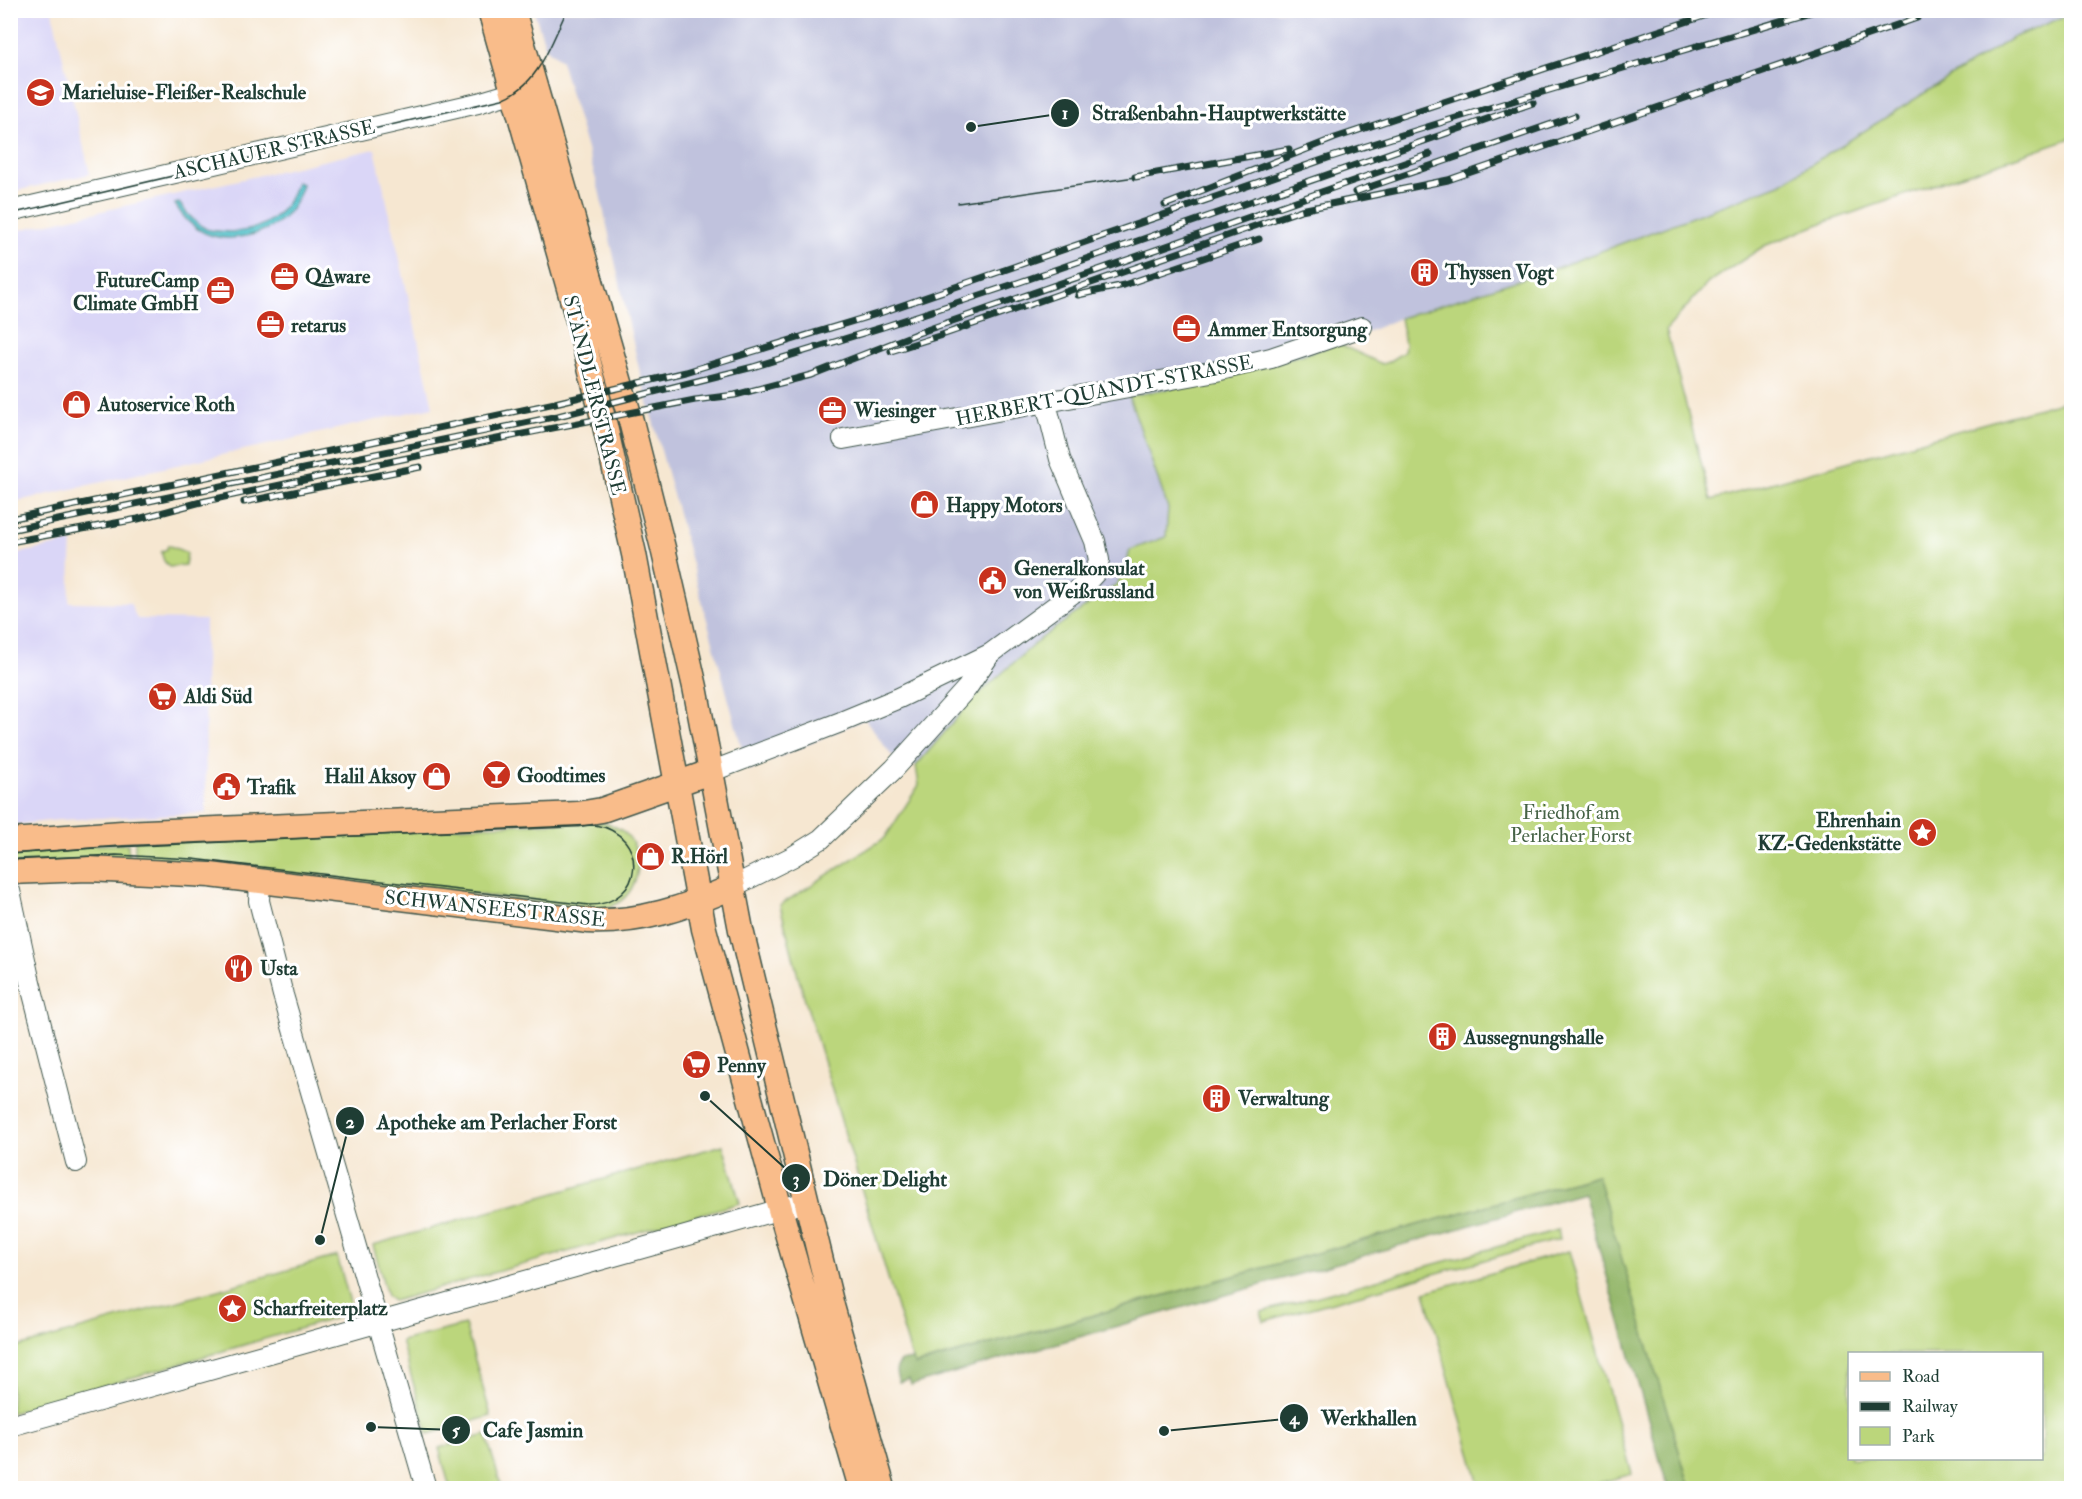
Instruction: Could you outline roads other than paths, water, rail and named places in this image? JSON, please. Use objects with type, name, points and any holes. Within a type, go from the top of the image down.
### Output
[{"type":"main road","name":"STÄNDLERSTRASSE","points":[[490,10],[572,298],[605,426],[636,564],[698,903],[780,1209],[839,1373]]},
{"type":"main road","name":"STÄNDLERSTRASSE","points":[[513,10],[628,410],[686,643],[732,887],[806,1202],[839,1373]]},
{"type":"main road","name":"SCHWANSEESTRASSE","points":[[10,841],[134,833],[578,814],[602,810],[710,772]]},
{"type":"main road","name":"SCHWANSEESTRASSE","points":[[10,872],[110,869],[187,873],[589,921],[628,921],[670,912],[698,903],[732,887]]},
{"type":"main road","points":[[839,1373],[861,1488]]},
{"type":"main road","points":[[839,1373],[883,1488]]},
{"type":"street","name":"ASCHAUER STRASSE","points":[[10,211],[478,103],[513,91],[531,74]]},
{"type":"street","name":"HERBERT-QUANDT-STRASSE","points":[[843,439],[1216,371],[1260,361],[1362,327]]},
{"type":"street","name":"SCHWANSEESTRASSE","points":[[710,772],[841,723],[990,654],[1084,585],[1095,573],[1099,560],[1095,541],[1060,459],[1046,403]]},
{"type":"street","name":"SCHWANSEESTRASSE","points":[[732,887],[792,857],[821,839],[894,769],[967,688],[990,654]]},
{"type":"street","points":[[260,881],[259,901],[283,995],[426,1488]]},
{"type":"street","points":[[10,891],[29,978],[76,1162]]},
{"type":"street","points":[[10,1426],[806,1202]]},
{"type":"water","points":[[296,182],[302,184],[296,202],[288,213],[267,229],[236,238],[215,236],[196,228],[175,204],[179,203],[191,218],[206,229],[230,232],[253,229],[263,225],[280,212],[287,203]]},
{"type":"tram line","points":[[10,214],[502,99],[515,93],[535,73],[567,10]]},
{"type":"tram line","points":[[958,203],[1135,177]]},
{"type":"tram line","points":[[10,854],[595,825],[613,831],[625,841],[632,854],[634,868],[630,882],[621,894],[608,902],[589,905],[193,859],[116,855],[10,860]]},
{"type":"railway","points":[[1165,205],[1335,138],[1722,10]]},
{"type":"railway","points":[[10,519],[555,403],[686,372],[880,313],[1328,158],[1818,10]]},
{"type":"railway","points":[[891,351],[1301,210],[1448,180],[1917,18]]},
{"type":"railway","points":[[10,530],[558,416],[753,367],[1020,282],[1533,103]]},
{"type":"railway","points":[[1355,192],[1575,116]]},
{"type":"railway","points":[[1135,177],[1289,149]]},
{"type":"railway","points":[[10,542],[138,519],[201,502],[492,440],[695,400],[735,395],[811,375],[918,333],[1430,154]]},
{"type":"railway","points":[[1078,295],[1124,285],[1259,239]]},
{"type":"railway","points":[[244,502],[420,467]]},
{"type":"place","name":"Marieluise-Fleißer-Realschule","points":[[41,92]]},
{"type":"place","name":"Straßenbahn-Hauptwerkstätte","points":[[971,127]]},
{"type":"place","name":"Thyssen Vogt","points":[[1424,272]]},
{"type":"place","name":"QAware","points":[[284,276]]},
{"type":"place","name":"FutureCamp Climate GmbH","points":[[220,291]]},
{"type":"place","name":"retarus","points":[[270,325]]},
{"type":"place","name":"Ammer Entsorgung","points":[[1187,329]]},
{"type":"place","name":"Autoservice Roth","points":[[77,404]]},
{"type":"place","name":"Wiesinger","points":[[833,410]]},
{"type":"place","name":"Happy Motors","points":[[925,505]]},
{"type":"place","name":"Generalkonsulat von Weißrussland","points":[[993,580]]},
{"type":"place","name":"Aldi Süd","points":[[163,696]]},
{"type":"place","name":"Goodtimes","points":[[496,775]]},
{"type":"place","name":"Halil Aksoy","points":[[437,776]]},
{"type":"place","name":"Trafik","points":[[226,787]]},
{"type":"place","name":"Ehrenhain KZ-Gedenkstätte","points":[[1922,832]]},
{"type":"place","name":"R.Hörl","points":[[650,856]]},
{"type":"place","name":"Usta","points":[[239,968]]},
{"type":"place","name":"Aussegnungshalle","points":[[1443,1037]]},
{"type":"place","name":"Penny","points":[[696,1065]]},
{"type":"place","name":"Döner Delight","points":[[705,1096]]},
{"type":"place","name":"Verwaltung","points":[[1217,1098]]},
{"type":"place","name":"Apotheke am Perlacher Forst","points":[[320,1240]]},
{"type":"place","name":"Scharfreiterplatz","points":[[232,1308]]},
{"type":"place","name":"Cafe Jasmin","points":[[371,1427]]},
{"type":"place","name":"Werkhallen","points":[[1164,1431]]},
{"type":"park label","name":"Friedhof am Perlacher Forst","points":[[1571,824]]}]
